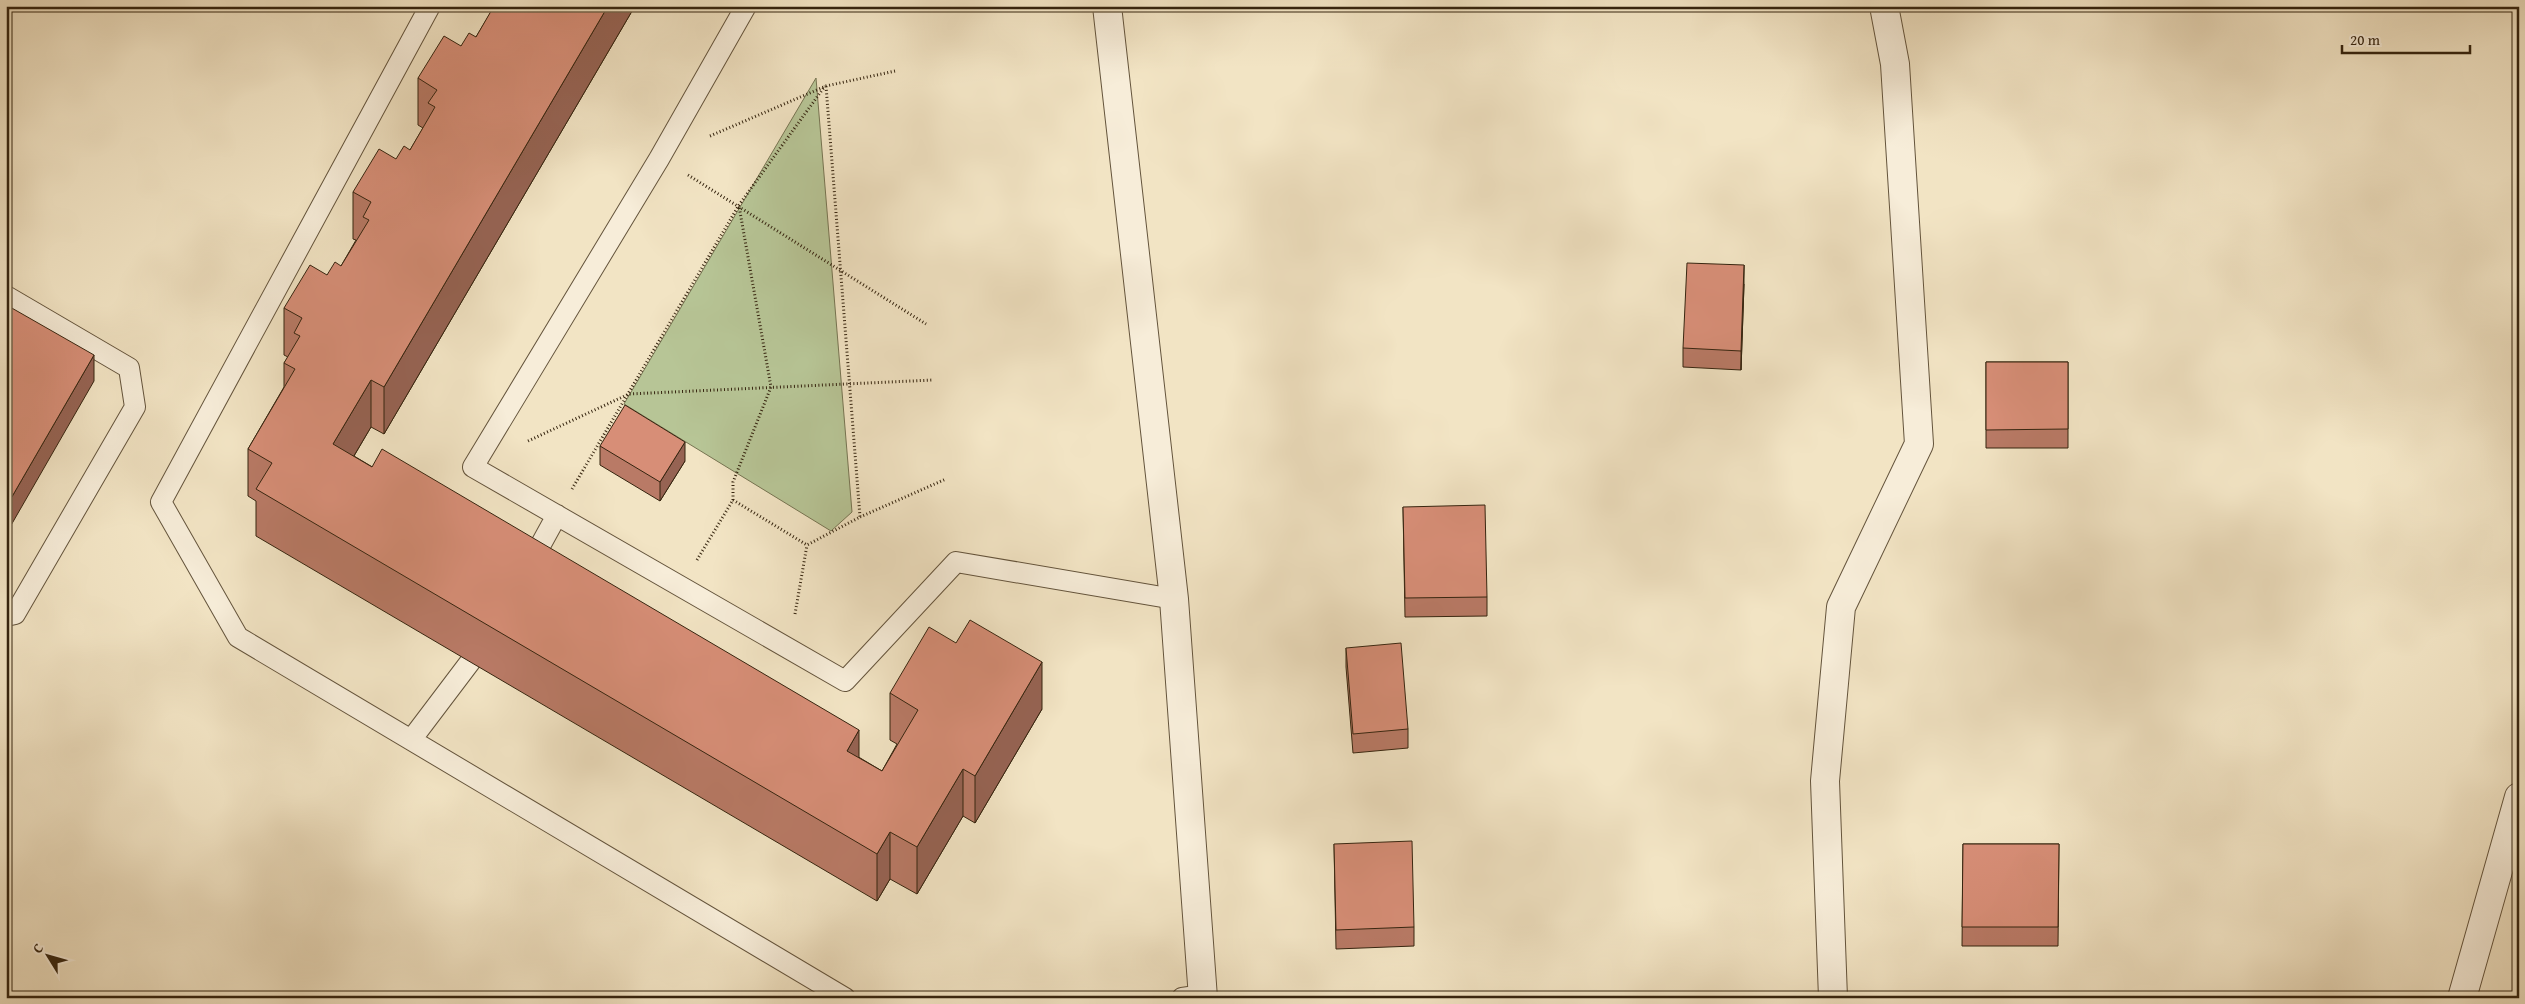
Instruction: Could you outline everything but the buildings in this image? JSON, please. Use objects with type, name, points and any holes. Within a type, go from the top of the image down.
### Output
[{"type":"street","points":[[1107,6],[1174,598],[1196,997]]},
{"type":"street","points":[[1832,998],[1825,781],[1841,607],[1919,444],[1895,64],[1884,6]]},
{"type":"street","points":[[2462,998],[2519,797]]},
{"type":"lane","points":[[430,6],[162,502],[238,637],[846,998]]},
{"type":"lane","points":[[746,6],[659,159],[473,467],[845,681],[956,562],[1174,598]]},
{"type":"lane","points":[[6,296],[129,368],[135,407],[15,614],[6,616]]},
{"type":"lane","points":[[523,579],[557,515]]},
{"type":"lane","points":[[411,740],[470,662]]},
{"type":"path","points":[[659,159],[826,86],[895,71]]},
{"type":"path","points":[[557,515],[739,205],[826,86]]},
{"type":"path","points":[[826,86],[838,268],[860,517]]},
{"type":"path","points":[[659,159],[739,205],[926,324]]},
{"type":"path","points":[[681,586],[733,500],[733,482],[771,387],[739,205]]},
{"type":"path","points":[[525,443],[628,394],[934,380]]},
{"type":"path","points":[[807,546],[860,517],[946,480]]},
{"type":"path","points":[[733,500],[807,546]]},
{"type":"path","points":[[789,648],[807,546]]},
{"type":"green space","points":[[816,78],[852,512],[831,531],[624,404]]}]
